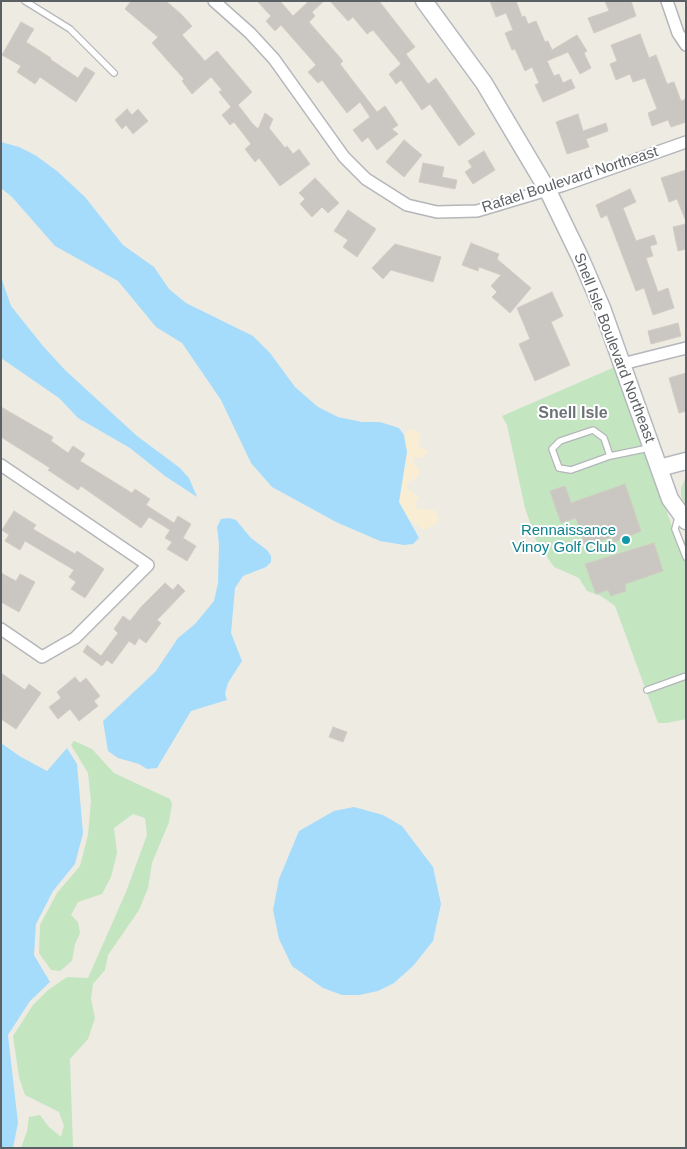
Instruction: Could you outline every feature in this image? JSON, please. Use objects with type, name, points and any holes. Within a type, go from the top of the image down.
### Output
[{"type":"street","name":"Rafael Boulevard Northeast","points":[[214,1],[250,32],[274,59],[344,157],[366,178],[407,205],[437,212],[477,211],[686,142]]},
{"type":"street","name":"Snell Isle Boulevard Northeast","points":[[424,1],[484,83],[547,189],[580,257],[622,364],[670,499],[682,517]]},
{"type":"street","points":[[667,1],[678,33],[686,46]]},
{"type":"street","points":[[622,364],[686,348]]},
{"type":"street","points":[[658,468],[686,461]]},
{"type":"street","points":[[1,464],[148,565],[75,638],[42,657],[1,629]]},
{"type":"lane","points":[[25,1],[70,29],[114,73]]},
{"type":"lane","points":[[610,456],[604,438],[593,430],[560,441],[552,449],[559,468],[571,470],[610,456],[651,447]]},
{"type":"lane","points":[[682,517],[675,529],[686,557]]},
{"type":"lane","points":[[647,690],[686,676]]},
{"type":"green space","points":[[617,366],[676,538],[682,541],[686,540],[686,719],[667,723],[658,723],[615,606],[601,596],[587,591],[579,578],[554,567],[536,540],[525,508],[507,425],[502,416]]},
{"type":"green space","points":[[686,477],[686,507],[681,496],[681,488]]},
{"type":"green space","points":[[74,741],[92,749],[114,773],[170,799],[172,804],[169,822],[152,863],[148,888],[139,910],[108,955],[105,970],[93,984],[91,999],[95,1018],[88,1039],[70,1059],[73,1148],[21,1148],[27,1131],[29,1117],[40,1115],[49,1127],[61,1137],[64,1126],[59,1112],[25,1095],[19,1077],[13,1036],[33,1005],[48,990],[67,977],[88,978],[126,892],[147,835],[145,818],[133,814],[114,828],[117,853],[111,877],[102,894],[78,902],[71,915],[78,922],[80,933],[75,944],[72,961],[60,971],[51,970],[39,953],[40,925],[57,893],[80,866],[88,835],[91,801],[88,773],[71,745]]},
{"type":"sand","points":[[411,429],[418,431],[421,436],[418,445],[428,452],[423,458],[413,457],[413,462],[419,468],[419,474],[416,479],[408,482],[407,488],[418,497],[415,504],[417,509],[434,510],[439,519],[436,524],[424,530],[406,517],[399,502],[407,452],[404,435]]},
{"type":"water","points":[[1,142],[19,147],[35,155],[57,171],[85,197],[123,245],[154,267],[169,289],[186,303],[253,336],[270,353],[295,387],[318,407],[338,417],[362,422],[380,422],[399,428],[404,435],[407,452],[399,502],[419,538],[413,544],[404,545],[380,541],[336,522],[272,487],[251,463],[221,400],[182,343],[156,327],[118,281],[55,246],[12,197],[1,188]]},
{"type":"water","points":[[1,277],[11,306],[43,346],[65,370],[137,436],[180,468],[189,478],[197,497],[165,476],[130,448],[78,418],[59,398],[1,358]]},
{"type":"water","points":[[229,518],[236,520],[251,538],[267,550],[271,556],[271,562],[266,567],[243,576],[235,588],[231,633],[242,661],[228,683],[225,694],[227,700],[191,711],[157,768],[147,769],[139,764],[118,758],[108,751],[103,721],[156,671],[178,638],[195,624],[214,601],[218,583],[219,544],[217,527],[221,519]]},
{"type":"water","points":[[1,743],[21,757],[47,771],[67,748],[77,764],[83,833],[75,864],[53,891],[36,924],[34,955],[50,982],[30,1001],[8,1035],[18,1123],[13,1148],[1,1148]]},
{"type":"water","points":[[354,807],[383,815],[402,826],[433,867],[441,904],[433,941],[413,966],[394,983],[378,991],[359,995],[342,995],[323,988],[292,966],[279,939],[273,910],[279,879],[299,831],[334,811]]},
{"type":"building","points":[[131,1],[166,1],[181,14],[192,26],[182,35],[205,61],[217,51],[252,92],[238,105],[252,123],[258,129],[265,113],[273,119],[269,128],[285,148],[287,146],[293,154],[299,149],[310,164],[280,186],[259,158],[255,162],[245,149],[251,144],[234,122],[230,125],[222,115],[231,107],[219,92],[222,90],[211,77],[192,94],[182,81],[184,79],[152,43],[158,37],[125,9]]},
{"type":"building","points":[[257,1],[280,1],[293,16],[309,1],[324,1],[312,12],[315,16],[309,22],[343,61],[340,64],[377,112],[385,106],[398,125],[392,129],[398,134],[377,150],[368,137],[362,142],[353,130],[370,117],[360,102],[347,113],[322,80],[318,83],[308,72],[316,65],[281,25],[275,31],[266,21],[271,16]]},
{"type":"building","points":[[330,1],[379,1],[415,47],[406,54],[428,84],[436,78],[475,134],[459,146],[430,104],[422,110],[401,80],[396,84],[389,74],[401,64],[373,30],[367,34],[353,17],[348,21]]},
{"type":"building","points":[[490,1],[516,1],[522,17],[525,16],[528,24],[536,21],[545,42],[548,41],[552,50],[577,35],[587,51],[584,53],[591,68],[580,74],[568,52],[547,61],[554,76],[559,74],[563,83],[571,79],[575,88],[543,102],[535,85],[539,83],[532,67],[525,71],[515,49],[512,50],[505,33],[513,30],[506,13],[496,17]]},
{"type":"building","points":[[605,1],[631,1],[636,16],[594,33],[588,18],[609,11]]},
{"type":"building","points":[[21,22],[34,29],[26,42],[50,59],[78,78],[85,67],[95,73],[76,102],[40,77],[35,84],[17,72],[21,66],[2,55]]},
{"type":"building","points":[[640,34],[649,58],[656,55],[667,84],[674,82],[681,101],[686,99],[686,122],[671,127],[668,120],[652,126],[648,113],[657,109],[645,78],[633,82],[630,74],[616,80],[610,64],[617,61],[611,45]]},
{"type":"building","points":[[127,109],[132,115],[138,109],[148,121],[133,134],[126,125],[122,129],[115,120]]},
{"type":"building","points":[[578,114],[583,131],[606,123],[608,131],[586,139],[589,147],[567,154],[556,122]]},
{"type":"building","points":[[404,140],[422,155],[404,177],[386,162]]},
{"type":"building","points":[[484,151],[495,170],[473,184],[465,172],[472,167],[468,161]]},
{"type":"building","points":[[423,163],[444,167],[442,177],[457,180],[455,189],[419,182]]},
{"type":"building","points":[[686,170],[685,219],[677,199],[669,202],[661,178]]},
{"type":"building","points":[[315,178],[339,203],[328,213],[322,207],[312,217],[300,204],[305,199],[299,193]]},
{"type":"building","points":[[630,189],[636,202],[623,208],[636,241],[654,235],[657,244],[650,246],[653,256],[646,258],[658,292],[668,288],[674,308],[653,315],[644,288],[636,291],[607,215],[601,218],[596,205]]},
{"type":"building","points":[[348,210],[376,229],[357,257],[343,247],[348,240],[334,231]]},
{"type":"building","points":[[686,224],[686,249],[678,251],[673,227]]},
{"type":"building","points":[[471,243],[499,254],[497,259],[531,288],[510,313],[492,297],[497,292],[491,286],[501,275],[479,267],[478,271],[462,265]]},
{"type":"building","points":[[395,244],[441,257],[433,282],[391,270],[383,279],[372,268]]},
{"type":"building","points":[[552,292],[563,316],[551,322],[570,365],[535,381],[519,344],[530,339],[517,308]]},
{"type":"building","points":[[678,323],[681,336],[651,344],[648,331]]},
{"type":"building","points":[[686,373],[686,411],[679,413],[669,378]]},
{"type":"building","points":[[1,407],[53,437],[51,441],[68,453],[73,446],[85,454],[80,461],[132,493],[135,489],[150,499],[146,505],[174,523],[178,516],[191,524],[183,538],[196,546],[187,561],[167,549],[172,542],[165,538],[170,530],[149,517],[141,528],[81,486],[78,490],[48,470],[50,468],[1,437]]},
{"type":"building","points":[[625,484],[641,531],[614,542],[612,537],[585,546],[576,518],[561,523],[550,491],[565,486],[571,503]]},
{"type":"building","points":[[14,511],[36,525],[33,529],[75,554],[77,551],[104,569],[85,598],[71,589],[76,582],[69,577],[74,570],[25,541],[20,550],[5,541],[9,535],[2,530]]},
{"type":"building","points":[[654,543],[663,571],[625,584],[626,591],[611,596],[608,590],[596,594],[585,564]]},
{"type":"building","points":[[1,573],[16,581],[20,574],[35,582],[19,612],[1,602]]},
{"type":"building","points":[[165,583],[173,590],[178,584],[185,591],[157,620],[161,623],[146,643],[139,638],[135,645],[129,641],[112,664],[107,660],[102,666],[83,652],[87,645],[101,656],[118,633],[114,629],[123,616],[130,621]]},
{"type":"building","points":[[1,673],[25,690],[29,684],[41,693],[16,729],[1,719]]},
{"type":"building","points":[[75,677],[80,683],[86,678],[100,696],[94,701],[98,706],[79,721],[70,709],[58,719],[49,707],[61,698],[57,692]]},
{"type":"building","points":[[333,727],[347,732],[343,742],[329,737]]},
{"type":"place","name":"Rennaissance Vinoy Golf Club","points":[[626,540]]},
{"type":"district","name":"Snell Isle","points":[[573,414]]}]
